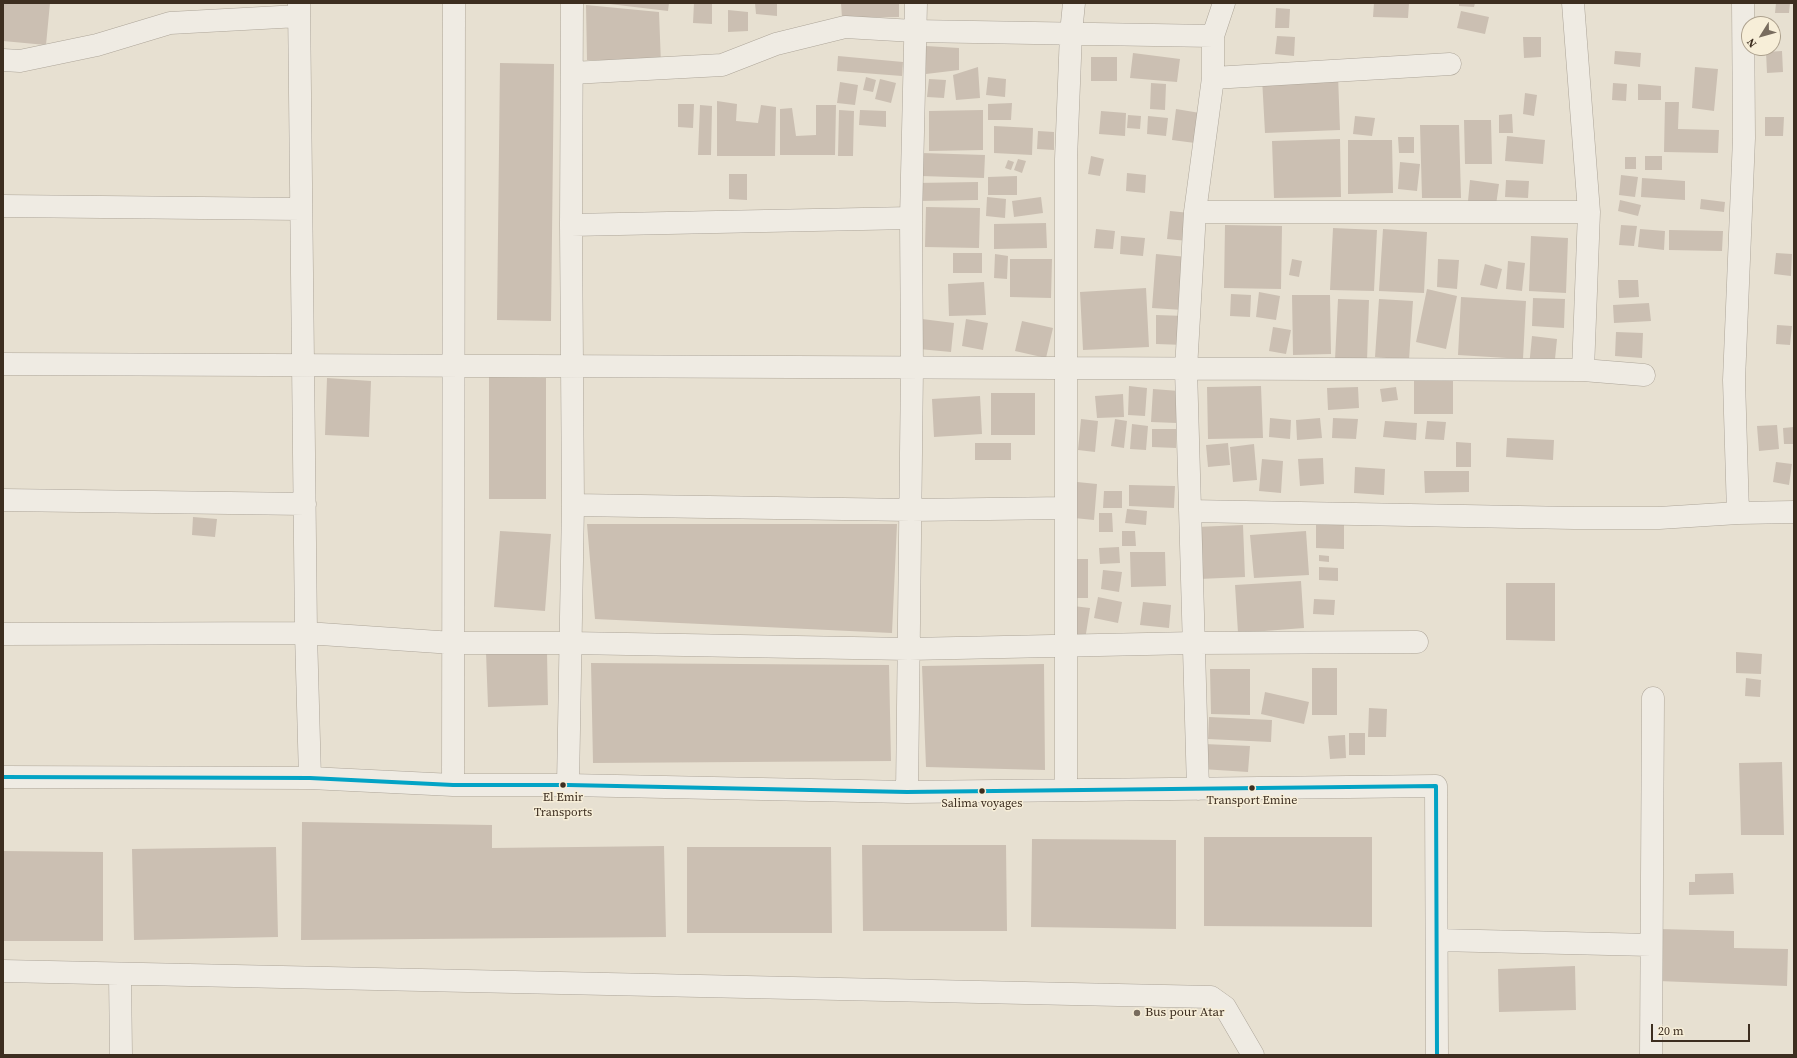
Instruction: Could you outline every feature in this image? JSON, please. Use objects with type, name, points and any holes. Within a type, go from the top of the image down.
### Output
[{"type":"street","points":[[453,785],[454,3]]},
{"type":"street","points":[[568,785],[573,505],[571,226],[572,3]]},
{"type":"street","points":[[907,792],[912,368],[911,218],[914,31],[916,3]]},
{"type":"street","points":[[1066,790],[1066,159],[1071,33],[1074,3]]},
{"type":"street","points":[[1198,789],[1186,369],[1195,212],[1213,78],[1213,36],[1224,3]]},
{"type":"street","points":[[1573,3],[1589,212],[1583,370]]},
{"type":"street","points":[[1738,512],[1734,380],[1744,138],[1742,3]]},
{"type":"street","points":[[3,60],[20,61],[97,44],[170,23],[299,10],[306,504],[306,633],[310,778]]},
{"type":"street","points":[[572,72],[722,65],[776,44],[845,27],[914,31],[1213,36]]},
{"type":"street","points":[[1213,78],[1450,64]]},
{"type":"street","points":[[3,206],[302,209]]},
{"type":"street","points":[[1195,212],[1589,212]]},
{"type":"street","points":[[571,226],[911,218]]},
{"type":"street","points":[[3,364],[1583,370],[1644,375]]},
{"type":"street","points":[[3,500],[306,504]]},
{"type":"street","points":[[573,505],[911,510],[1066,508]]},
{"type":"street","points":[[1190,511],[1574,518],[1659,518],[1738,512],[1794,512]]},
{"type":"street","points":[[3,634],[306,633],[453,643],[570,643],[909,649],[1194,643],[1417,642]]},
{"type":"street","points":[[1651,1055],[1653,698]]},
{"type":"street","points":[[3,777],[310,778],[453,785],[568,785],[907,792],[1436,786],[1437,1055]]},
{"type":"street","points":[[1437,940],[1651,945]]},
{"type":"street","points":[[3,971],[1211,998],[1225,1008],[1253,1055]]},
{"type":"street","points":[[120,974],[120,1055]]},
{"type":"building","points":[[3,3],[50,3],[46,45],[3,41]]},
{"type":"building","points":[[601,3],[669,3],[668,11]]},
{"type":"building","points":[[694,3],[712,3],[712,24],[693,23]]},
{"type":"building","points":[[755,3],[777,3],[777,16],[756,14]]},
{"type":"building","points":[[841,3],[899,3],[899,17],[842,18]]},
{"type":"building","points":[[1374,3],[1409,3],[1408,18],[1373,17]]},
{"type":"building","points":[[1459,3],[1475,3],[1474,7],[1459,6]]},
{"type":"building","points":[[1776,3],[1790,3],[1789,13],[1775,13]]},
{"type":"building","points":[[586,5],[659,12],[661,64],[587,60]]},
{"type":"building","points":[[1276,8],[1290,9],[1289,28],[1275,28]]},
{"type":"building","points":[[728,10],[748,12],[748,31],[728,32]]},
{"type":"building","points":[[1461,11],[1489,17],[1485,34],[1457,28]]},
{"type":"building","points":[[1277,36],[1295,37],[1294,56],[1275,54]]},
{"type":"building","points":[[1523,37],[1541,37],[1541,57],[1524,58]]},
{"type":"building","points":[[926,46],[959,48],[959,70],[926,74]]},
{"type":"building","points":[[1615,51],[1641,53],[1640,67],[1614,64]]},
{"type":"building","points":[[1781,51],[1783,72],[1767,73],[1766,56],[1781,56]]},
{"type":"building","points":[[1133,53],[1180,59],[1177,82],[1130,78]]},
{"type":"building","points":[[838,56],[903,62],[902,76],[837,71]]},
{"type":"building","points":[[1091,57],[1117,57],[1117,81],[1091,81]]},
{"type":"building","points":[[500,63],[554,64],[551,321],[497,320]]},
{"type":"building","points":[[978,67],[980,98],[956,100],[953,75]]},
{"type":"building","points":[[1695,67],[1718,69],[1714,111],[1692,108]]},
{"type":"building","points":[[1338,75],[1340,130],[1265,133],[1262,78]]},
{"type":"building","points":[[866,77],[876,80],[873,92],[863,90]]},
{"type":"building","points":[[988,77],[1006,79],[1005,97],[986,95]]},
{"type":"building","points":[[880,79],[896,83],[891,103],[875,99]]},
{"type":"building","points":[[929,79],[946,80],[944,98],[927,97]]},
{"type":"building","points":[[840,82],[858,85],[855,105],[837,103]]},
{"type":"building","points":[[1151,83],[1166,84],[1165,110],[1150,109]]},
{"type":"building","points":[[1613,83],[1627,84],[1626,101],[1612,100]]},
{"type":"building","points":[[1638,84],[1661,86],[1661,100],[1638,100]]},
{"type":"building","points":[[1525,93],[1537,95],[1534,116],[1523,114]]},
{"type":"building","points":[[717,101],[737,104],[736,121],[758,123],[761,105],[776,107],[775,156],[717,156]]},
{"type":"building","points":[[1665,102],[1679,102],[1678,129],[1719,130],[1718,153],[1664,152]]},
{"type":"building","points":[[1012,103],[1011,120],[988,120],[988,104]]},
{"type":"building","points":[[678,104],[694,104],[693,128],[678,127]]},
{"type":"building","points":[[700,105],[712,106],[711,155],[698,155]]},
{"type":"building","points":[[816,105],[836,105],[835,155],[780,155],[780,109],[792,108],[796,136],[816,135]]},
{"type":"building","points":[[1176,109],[1200,113],[1195,143],[1172,140]]},
{"type":"building","points":[[839,110],[854,111],[853,156],[838,156]]},
{"type":"building","points":[[860,110],[886,111],[886,127],[859,125]]},
{"type":"building","points":[[983,110],[983,150],[929,151],[929,111]]},
{"type":"building","points":[[1101,111],[1126,113],[1125,136],[1099,134]]},
{"type":"building","points":[[1512,114],[1513,133],[1499,133],[1499,115]]},
{"type":"building","points":[[1128,115],[1141,116],[1140,129],[1127,128]]},
{"type":"building","points":[[1148,116],[1168,118],[1166,136],[1147,134]]},
{"type":"building","points":[[1355,116],[1375,118],[1372,136],[1353,134]]},
{"type":"building","points":[[1765,117],[1784,117],[1783,136],[1765,136]]},
{"type":"building","points":[[1464,120],[1491,120],[1492,164],[1465,164]]},
{"type":"building","points":[[1420,125],[1459,125],[1461,198],[1422,198]]},
{"type":"building","points":[[994,126],[1033,128],[1032,155],[994,153]]},
{"type":"building","points":[[1038,131],[1054,132],[1054,150],[1037,149]]},
{"type":"building","points":[[1507,136],[1545,140],[1543,164],[1505,161]]},
{"type":"building","points":[[1398,137],[1414,137],[1414,153],[1399,153]]},
{"type":"building","points":[[1340,139],[1341,197],[1274,198],[1272,141]]},
{"type":"building","points":[[1348,140],[1392,140],[1393,193],[1348,194]]},
{"type":"building","points":[[922,153],[985,155],[984,178],[921,176]]},
{"type":"building","points":[[1091,156],[1104,159],[1100,176],[1088,174]]},
{"type":"building","points":[[1645,156],[1662,156],[1662,170],[1645,170]]},
{"type":"building","points":[[1625,157],[1636,157],[1636,169],[1625,169]]},
{"type":"building","points":[[1018,159],[1026,161],[1022,173],[1014,170]]},
{"type":"building","points":[[1008,160],[1014,162],[1011,170],[1005,168]]},
{"type":"building","points":[[1400,162],[1420,164],[1417,191],[1398,189]]},
{"type":"building","points":[[1127,173],[1146,175],[1145,193],[1126,191]]},
{"type":"building","points":[[729,174],[747,174],[747,200],[729,199]]},
{"type":"building","points":[[1621,175],[1638,177],[1635,197],[1619,195]]},
{"type":"building","points":[[1017,176],[1017,195],[988,195],[988,177]]},
{"type":"building","points":[[1642,178],[1685,181],[1685,200],[1641,197]]},
{"type":"building","points":[[1470,180],[1499,184],[1496,205],[1468,201]]},
{"type":"building","points":[[1506,180],[1529,181],[1528,198],[1505,197]]},
{"type":"building","points":[[978,182],[978,200],[917,201],[916,183]]},
{"type":"building","points":[[987,197],[1006,199],[1005,218],[986,216]]},
{"type":"building","points":[[1041,197],[1043,213],[1014,217],[1012,201]]},
{"type":"building","points":[[1701,199],[1725,202],[1724,212],[1700,209]]},
{"type":"building","points":[[1620,200],[1641,205],[1638,216],[1618,211]]},
{"type":"building","points":[[926,207],[980,208],[979,248],[925,247]]},
{"type":"building","points":[[1170,211],[1190,213],[1188,241],[1167,239]]},
{"type":"building","points":[[1046,223],[1047,248],[994,249],[994,224]]},
{"type":"building","points":[[1225,225],[1282,226],[1281,289],[1224,288]]},
{"type":"building","points":[[1621,225],[1637,226],[1634,246],[1619,245]]},
{"type":"building","points":[[1333,228],[1377,230],[1374,291],[1330,290]]},
{"type":"building","points":[[1096,229],[1115,231],[1113,249],[1094,248]]},
{"type":"building","points":[[1383,229],[1427,232],[1424,293],[1379,291]]},
{"type":"building","points":[[1640,229],[1665,231],[1664,250],[1638,247]]},
{"type":"building","points":[[1669,230],[1723,231],[1722,251],[1669,250]]},
{"type":"building","points":[[1121,236],[1145,238],[1143,256],[1120,254]]},
{"type":"building","points":[[1531,236],[1568,238],[1566,293],[1529,291]]},
{"type":"building","points":[[953,253],[982,253],[982,273],[953,273]]},
{"type":"building","points":[[1776,253],[1792,254],[1791,276],[1774,274]]},
{"type":"building","points":[[995,254],[1008,256],[1007,279],[994,278]]},
{"type":"building","points":[[1156,254],[1187,257],[1183,310],[1152,308]]},
{"type":"building","points":[[1010,259],[1052,259],[1051,298],[1010,297]]},
{"type":"building","points":[[1292,259],[1302,261],[1299,277],[1289,275]]},
{"type":"building","points":[[1438,259],[1459,260],[1457,289],[1437,287]]},
{"type":"building","points":[[1508,261],[1525,263],[1522,291],[1506,289]]},
{"type":"building","points":[[1485,264],[1502,269],[1497,289],[1480,285]]},
{"type":"building","points":[[1618,280],[1638,280],[1639,297],[1619,298]]},
{"type":"building","points":[[984,282],[986,315],[949,316],[948,284]]},
{"type":"building","points":[[1146,288],[1149,347],[1083,350],[1080,292]]},
{"type":"building","points":[[1427,289],[1457,296],[1446,349],[1416,342]]},
{"type":"building","points":[[1259,292],[1280,296],[1276,320],[1256,317]]},
{"type":"building","points":[[1231,294],[1251,295],[1250,317],[1230,316]]},
{"type":"building","points":[[1292,295],[1330,295],[1331,354],[1293,355]]},
{"type":"building","points":[[1461,297],[1526,301],[1523,359],[1458,355]]},
{"type":"building","points":[[1533,298],[1565,299],[1564,328],[1532,326]]},
{"type":"building","points":[[1338,299],[1369,300],[1367,361],[1335,360]]},
{"type":"building","points":[[1379,299],[1413,301],[1409,360],[1375,357]]},
{"type":"building","points":[[1649,303],[1651,321],[1614,323],[1613,305]]},
{"type":"building","points":[[1156,315],[1185,316],[1185,345],[1156,344]]},
{"type":"building","points":[[922,319],[954,323],[951,352],[919,349]]},
{"type":"building","points":[[966,319],[988,323],[983,350],[962,346]]},
{"type":"building","points":[[1022,321],[1053,328],[1046,358],[1015,351]]},
{"type":"building","points":[[1777,325],[1792,326],[1790,345],[1776,344]]},
{"type":"building","points":[[1273,327],[1291,330],[1286,354],[1269,351]]},
{"type":"building","points":[[1616,332],[1643,333],[1642,358],[1615,356]]},
{"type":"building","points":[[1532,336],[1557,339],[1554,369],[1529,367]]},
{"type":"building","points":[[489,377],[546,378],[546,499],[489,499]]},
{"type":"building","points":[[327,378],[371,381],[369,437],[325,435]]},
{"type":"building","points":[[1414,380],[1453,380],[1453,414],[1414,414]]},
{"type":"building","points":[[1129,386],[1147,388],[1145,416],[1128,415]]},
{"type":"building","points":[[1261,386],[1263,438],[1208,439],[1207,387]]},
{"type":"building","points":[[1358,387],[1359,408],[1328,410],[1327,388]]},
{"type":"building","points":[[1396,387],[1398,400],[1382,402],[1380,389]]},
{"type":"building","points":[[1153,389],[1179,391],[1177,423],[1151,422]]},
{"type":"building","points":[[991,393],[1035,393],[1035,435],[991,435]]},
{"type":"building","points":[[1123,394],[1124,417],[1097,418],[1095,396]]},
{"type":"building","points":[[980,396],[982,434],[934,437],[932,399]]},
{"type":"building","points":[[1270,418],[1291,420],[1290,439],[1269,437]]},
{"type":"building","points":[[1320,418],[1322,438],[1297,440],[1296,420]]},
{"type":"building","points":[[1333,418],[1358,419],[1356,439],[1332,438]]},
{"type":"building","points":[[1081,419],[1098,421],[1095,452],[1078,450]]},
{"type":"building","points":[[1115,419],[1127,421],[1124,448],[1111,446]]},
{"type":"building","points":[[1385,421],[1417,423],[1416,440],[1383,437]]},
{"type":"building","points":[[1427,421],[1446,422],[1444,440],[1425,439]]},
{"type":"building","points":[[1132,424],[1148,426],[1146,450],[1130,449]]},
{"type":"building","points":[[1777,425],[1779,449],[1759,451],[1757,426]]},
{"type":"building","points":[[1794,427],[1794,444],[1784,444],[1783,428]]},
{"type":"building","points":[[1152,429],[1176,429],[1176,448],[1152,447]]},
{"type":"building","points":[[1507,438],[1554,440],[1553,460],[1506,457]]},
{"type":"building","points":[[1456,442],[1471,443],[1471,467],[1456,467]]},
{"type":"building","points":[[975,443],[1011,443],[1011,460],[975,460]]},
{"type":"building","points":[[1228,443],[1230,465],[1208,467],[1206,445]]},
{"type":"building","points":[[1254,444],[1257,480],[1233,482],[1230,447]]},
{"type":"building","points":[[1323,458],[1324,484],[1300,486],[1298,459]]},
{"type":"building","points":[[1262,459],[1283,461],[1281,493],[1259,491]]},
{"type":"building","points":[[1776,462],[1792,464],[1789,485],[1773,482]]},
{"type":"building","points":[[1355,467],[1385,469],[1384,495],[1354,493]]},
{"type":"building","points":[[1424,471],[1469,471],[1469,492],[1425,493]]},
{"type":"building","points":[[1077,482],[1097,484],[1094,520],[1074,518]]},
{"type":"building","points":[[1129,485],[1175,486],[1174,508],[1129,506]]},
{"type":"building","points":[[1104,491],[1122,491],[1122,508],[1103,508]]},
{"type":"building","points":[[1127,509],[1147,511],[1146,525],[1125,523]]},
{"type":"building","points":[[1099,513],[1112,513],[1113,532],[1099,532]]},
{"type":"building","points":[[193,517],[217,519],[215,537],[192,535]]},
{"type":"building","points":[[587,524],[897,524],[892,633],[595,619]]},
{"type":"building","points":[[1243,525],[1245,577],[1199,579],[1196,527]]},
{"type":"building","points":[[1316,525],[1344,525],[1344,549],[1316,548]]},
{"type":"building","points":[[500,531],[551,534],[545,611],[494,607]]},
{"type":"building","points":[[1122,531],[1135,531],[1136,546],[1122,546]]},
{"type":"building","points":[[1306,531],[1309,575],[1254,578],[1250,535]]},
{"type":"building","points":[[1119,547],[1120,563],[1100,564],[1099,548]]},
{"type":"building","points":[[1130,552],[1165,552],[1166,586],[1131,587]]},
{"type":"building","points":[[1319,555],[1329,556],[1329,562],[1319,561]]},
{"type":"building","points":[[1068,559],[1088,559],[1088,598],[1069,598]]},
{"type":"building","points":[[1319,567],[1338,568],[1338,581],[1319,580]]},
{"type":"building","points":[[1103,570],[1122,572],[1119,592],[1101,589]]},
{"type":"building","points":[[1301,581],[1304,628],[1238,633],[1235,585]]},
{"type":"building","points":[[1506,583],[1555,583],[1555,641],[1506,640]]},
{"type":"building","points":[[1098,597],[1122,602],[1118,623],[1094,618]]},
{"type":"building","points":[[1314,599],[1335,600],[1334,615],[1313,614]]},
{"type":"building","points":[[1143,602],[1171,605],[1169,628],[1140,625]]},
{"type":"building","points":[[1073,606],[1090,608],[1085,640],[1068,637]]},
{"type":"building","points":[[486,652],[547,652],[548,705],[488,707]]},
{"type":"building","points":[[1736,652],[1762,654],[1761,674],[1736,673]]},
{"type":"building","points":[[591,663],[889,665],[891,761],[593,763]]},
{"type":"building","points":[[1044,664],[1045,770],[926,767],[922,666]]},
{"type":"building","points":[[1312,668],[1337,668],[1337,715],[1312,715]]},
{"type":"building","points":[[1210,669],[1250,669],[1250,715],[1211,714]]},
{"type":"building","points":[[1746,678],[1761,680],[1760,697],[1745,696]]},
{"type":"building","points":[[1265,692],[1309,702],[1304,724],[1261,714]]},
{"type":"building","points":[[1369,708],[1387,709],[1386,737],[1368,737]]},
{"type":"building","points":[[1209,717],[1272,720],[1271,742],[1208,739]]},
{"type":"building","points":[[1349,733],[1365,733],[1365,755],[1349,755]]},
{"type":"building","points":[[1345,735],[1346,758],[1330,759],[1328,736]]},
{"type":"building","points":[[1204,744],[1250,746],[1248,772],[1202,769]]},
{"type":"building","points":[[1782,762],[1784,835],[1741,835],[1739,763]]},
{"type":"building","points":[[302,822],[492,825],[492,848],[664,846],[666,937],[301,940]]},
{"type":"building","points":[[1204,837],[1372,837],[1372,927],[1204,926]]},
{"type":"building","points":[[1032,839],[1176,840],[1176,929],[1031,927]]},
{"type":"building","points":[[862,845],[1006,845],[1007,931],[863,931]]},
{"type":"building","points":[[276,847],[278,937],[134,940],[132,849]]},
{"type":"building","points":[[687,847],[831,847],[832,933],[687,933]]},
{"type":"building","points":[[3,851],[103,852],[103,941],[3,941]]},
{"type":"building","points":[[1733,873],[1734,894],[1689,895],[1689,882],[1695,882],[1695,874]]},
{"type":"building","points":[[1660,929],[1734,931],[1734,948],[1788,949],[1787,986],[1658,981]]},
{"type":"building","points":[[1575,966],[1576,1010],[1499,1012],[1498,969]]},
{"type":"transit line","points":[[3,777],[310,778],[453,785],[568,785],[907,792],[1436,786],[1437,1055]]},
{"type":"place","name":"El Emir Transports","points":[[563,785]]},
{"type":"place","name":"Transport Emine","points":[[1252,788]]},
{"type":"place","name":"Salima voyages","points":[[982,791]]},
{"type":"place","name":"Bus pour Atar","points":[[1137,1013]]}]
